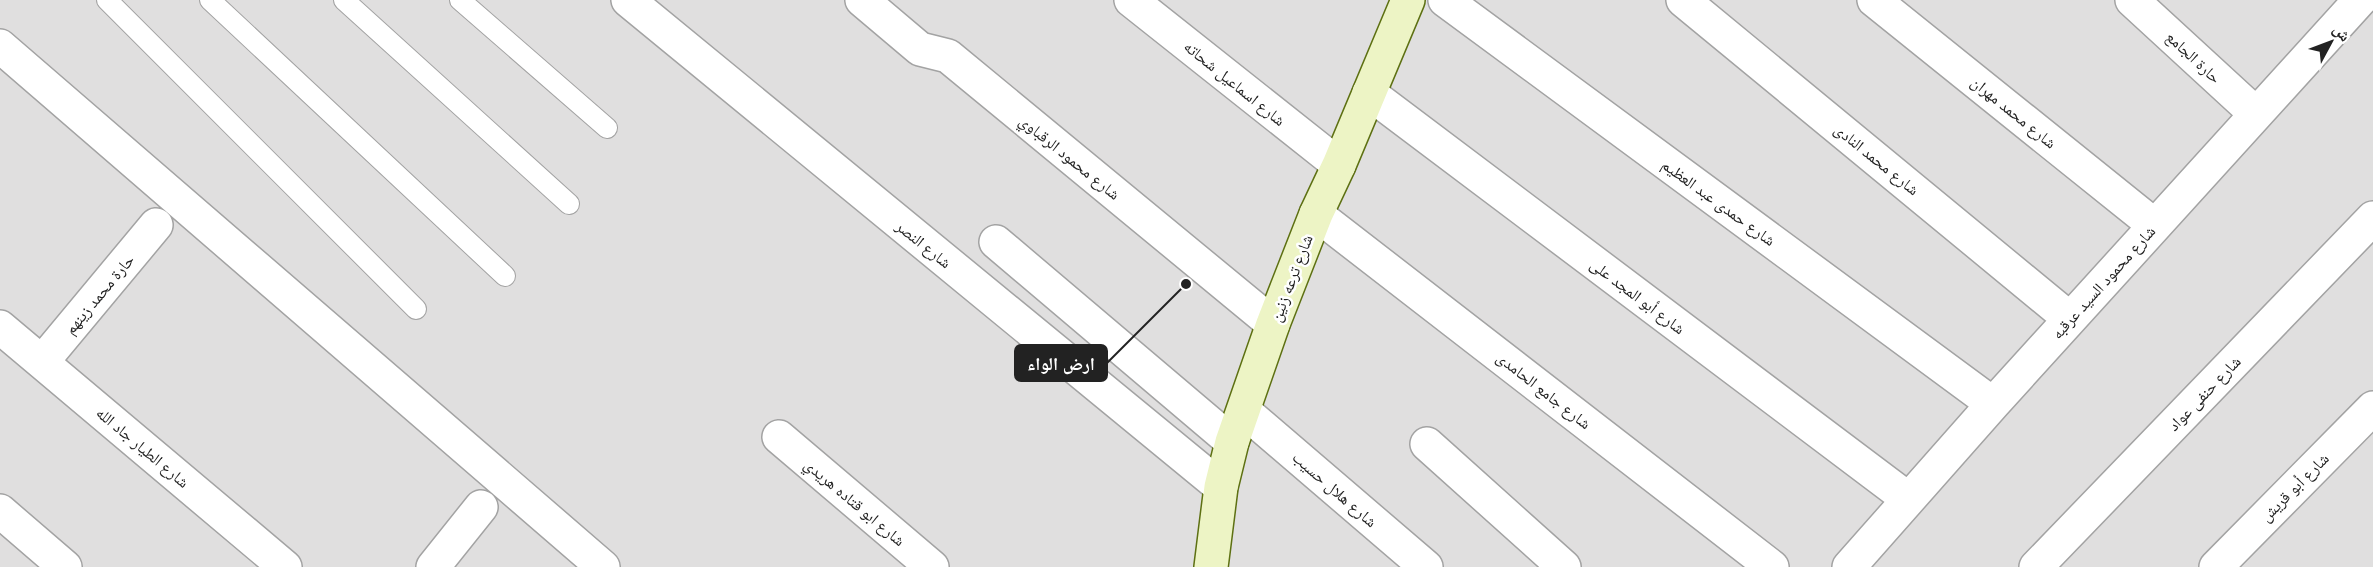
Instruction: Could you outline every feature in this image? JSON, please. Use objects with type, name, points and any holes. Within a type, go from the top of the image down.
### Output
[{"type":"street","name":"شارع النصر","points":[[628,0],[1221,487]]},
{"type":"street","name":"شارع محمود الرقباوي","points":[[862,0],[921,50],[948,56],[1273,324]]},
{"type":"street","name":"شارع اسماعيل شحاته","points":[[1131,0],[1339,165]]},
{"type":"street","name":"شارع ترعه زنين","points":[[1211,567],[1221,487],[1232,442],[1273,324],[1316,214],[1339,165],[1407,0]]},
{"type":"street","name":"شارع حمدى عبد العظيم","points":[[1445,0],[1993,404]]},
{"type":"street","name":"شارع محمد النادى","points":[[1683,0],[2070,319]]},
{"type":"street","name":"شارع محمد مهران","points":[[1874,0],[2154,225]]},
{"type":"street","name":"حارة الجامع","points":[[2132,0],[2256,114]]},
{"type":"street","name":"شارع محمود السيد عرقبه","points":[[1849,567],[2154,225],[2360,0]]},
{"type":"street","points":[[0,46],[603,567]]},
{"type":"street","name":"شارع أبو المجد على","points":[[1368,93],[1908,499]]},
{"type":"street","name":"شارع جامع الحامدى","points":[[1316,214],[1772,567]]},
{"type":"street","name":"شارع حنفى عواد","points":[[2036,567],[2373,218]]},
{"type":"street","name":"حارة محمد زينهم","points":[[42,362],[156,225]]},
{"type":"street","points":[[996,242],[1232,442]]},
{"type":"street","name":"شارع الطيار جاد الله","points":[[0,327],[285,567]]},
{"type":"street","name":"شارع أبو قريش","points":[[2216,567],[2373,408]]},
{"type":"street","name":"شارع هلال حسيب","points":[[1244,411],[1426,567]]},
{"type":"street","name":"شارع ابو قتاده هريدي","points":[[779,437],[932,567]]},
{"type":"street","points":[[1427,444],[1564,567]]},
{"type":"street","points":[[450,561],[481,507]]},
{"type":"street","points":[[0,511],[65,567]]},
{"type":"lane","points":[[107,0],[416,309]]},
{"type":"lane","points":[[210,0],[505,276]]},
{"type":"lane","points":[[344,0],[569,204]]},
{"type":"lane","points":[[460,0],[607,128]]},
{"type":"shaded area","points":[[0,0],[2373,0],[2373,567],[0,567]]},
{"type":"place","name":"ارض الواء","points":[[1186,284]]}]
